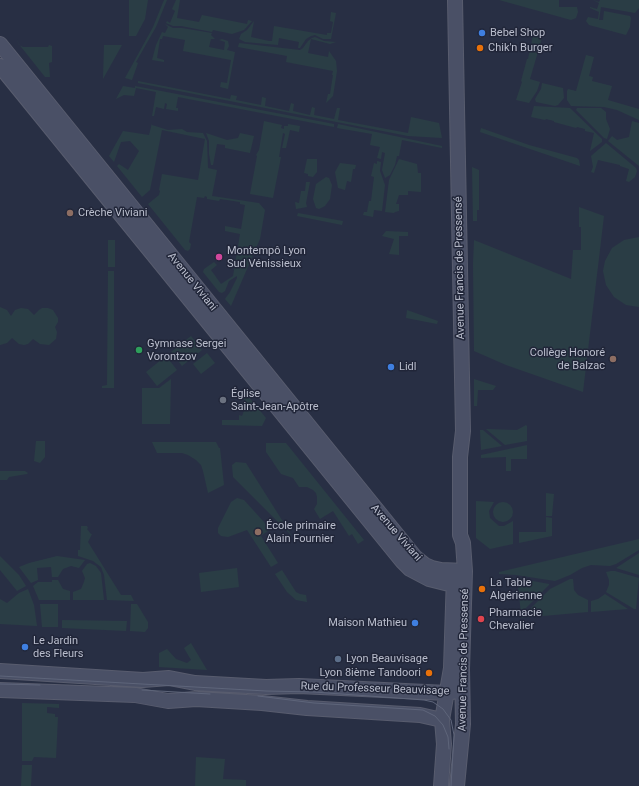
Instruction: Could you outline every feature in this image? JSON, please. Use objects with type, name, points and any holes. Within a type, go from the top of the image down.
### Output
[{"type":"street","name":"Avenue Francis de Pressensé","points":[[455,0],[463,431],[460,457],[460,535],[455,543],[460,571],[463,721],[457,786]]},
{"type":"street","name":"Avenue Viviani","points":[[0,44],[415,558],[424,565],[432,568],[460,571]]},
{"type":"street","name":"Avenue Viviani","points":[[0,66],[402,562],[429,579],[453,585]]},
{"type":"street","name":"Avenue Francis de Pressensé","points":[[441,786],[444,744],[442,720],[451,668],[453,585],[460,571]]},
{"type":"street","name":"Rue du Professeur Beauvisage","points":[[0,671],[144,680],[169,678],[195,683],[266,687],[299,686],[447,693],[462,690]]},
{"type":"street","name":"Rue du Professeur Beauvisage","points":[[0,690],[136,695],[168,701],[196,699],[262,703],[307,708],[423,715],[442,720],[462,690]]},
{"type":"shaded area","points":[[129,0],[148,0],[145,19],[136,36],[129,36]]},
{"type":"shaded area","points":[[164,0],[167,0],[156,27],[136,62],[138,63],[132,80],[125,78],[153,27]]},
{"type":"shaded area","points":[[176,0],[180,0],[177,18],[199,22],[202,15],[247,24],[248,20],[252,21],[244,30],[232,34],[213,30],[212,32],[181,26],[173,26],[166,23],[167,21],[170,23],[175,11],[172,9]]},
{"type":"shaded area","points":[[499,0],[559,0],[559,7],[577,7],[578,12],[576,18],[571,20]]},
{"type":"shaded area","points":[[593,0],[599,2],[600,0],[639,0],[639,8],[635,13],[601,7],[599,20],[603,20],[604,11],[630,16],[630,27],[626,35],[589,25],[586,21],[588,17],[598,19],[599,12],[590,7],[597,9],[599,3]]},
{"type":"shaded area","points":[[331,12],[336,13],[331,39],[323,39],[315,35],[311,36],[306,39],[300,48],[298,48],[299,42],[279,38],[278,45],[245,42],[239,39],[241,34],[247,30],[254,21],[251,37],[269,41],[272,41],[274,26],[327,35],[327,33],[331,33],[333,22],[330,21]]},
{"type":"shaded area","points":[[165,24],[173,28],[212,33],[211,35],[215,39],[211,39],[209,47],[224,50],[225,42],[219,40],[222,39],[228,41],[229,46],[227,50],[235,52],[228,89],[220,87],[221,82],[227,83],[231,60],[183,51],[185,40],[163,36],[162,39],[160,39],[157,58],[164,60],[164,62],[152,60],[156,45],[162,32],[165,33],[168,27]]},
{"type":"shaded area","points":[[533,35],[542,38],[530,79],[540,82],[537,91],[529,103],[516,100],[522,82],[521,81],[528,59]]},
{"type":"shaded area","points":[[315,37],[324,41],[336,42],[330,44],[311,39],[308,53],[328,57],[329,51],[336,61],[337,71],[333,96],[326,103],[328,94],[330,94],[333,71],[286,62],[287,56],[238,47],[239,43],[300,50],[308,41],[312,38]]},
{"type":"shaded area","points":[[20,45],[23,47],[52,46],[52,62],[49,63],[50,77],[45,77]]},
{"type":"shaded area","points":[[104,45],[122,45],[103,79]]},
{"type":"shaded area","points":[[586,55],[594,57],[589,76],[593,77],[592,81],[612,86],[608,100],[639,109],[639,120],[617,110],[604,107],[571,106],[567,100],[567,91],[568,89],[576,91]]},
{"type":"shaded area","points":[[138,81],[230,99],[231,95],[237,96],[236,100],[261,105],[262,97],[266,98],[265,106],[289,111],[291,103],[294,104],[293,111],[310,115],[312,107],[315,108],[314,115],[334,119],[337,108],[340,108],[338,120],[408,133],[411,117],[439,123],[442,138],[408,136],[138,83]]},
{"type":"shaded area","points":[[542,83],[563,88],[564,98],[558,105],[555,106],[536,102],[535,99],[541,89]]},
{"type":"shaded area","points":[[123,86],[135,88],[135,86],[334,124],[334,127],[178,97],[176,108],[178,108],[178,111],[166,109],[167,104],[165,103],[164,109],[156,107],[154,116],[152,116],[156,92],[136,88],[134,96],[124,95],[116,99]]},
{"type":"shaded area","points":[[534,106],[570,108],[602,139],[602,142],[590,151],[594,133],[585,131],[585,129],[576,128],[554,121],[531,117]]},
{"type":"shaded area","points":[[577,108],[601,108],[606,112],[606,119],[610,129],[607,139],[604,138],[576,110]]},
{"type":"shaded area","points":[[264,121],[282,125],[281,128],[284,129],[284,126],[288,126],[288,124],[300,126],[299,132],[290,130],[286,148],[282,148],[285,134],[283,133],[279,157],[281,157],[273,198],[250,194],[256,155],[259,150]]},
{"type":"shaded area","points":[[632,121],[639,123],[639,166],[608,141],[612,136],[617,140],[629,137]]},
{"type":"shaded area","points":[[152,123],[152,125],[168,130],[182,129],[187,132],[203,133],[207,141],[208,168],[217,170],[212,196],[259,203],[265,210],[260,239],[231,306],[225,299],[237,276],[229,281],[225,291],[222,293],[219,292],[203,272],[204,269],[214,262],[217,265],[211,270],[221,284],[233,276],[240,234],[225,231],[225,226],[241,229],[245,205],[240,204],[240,202],[207,199],[205,196],[204,198],[197,197],[189,242],[191,244],[190,249],[188,251],[185,250],[148,204],[159,195],[162,174],[198,180],[205,139],[162,130],[150,190],[142,197],[117,166],[119,164],[128,170],[139,151],[130,141],[121,142],[114,162],[109,156],[123,131],[149,135]]},
{"type":"shaded area","points":[[338,124],[442,146],[442,148],[402,140],[399,156],[397,156],[395,165],[390,175],[385,178],[382,170],[385,153],[382,152],[381,159],[377,158],[380,147],[370,145],[372,134],[337,128]]},
{"type":"shaded area","points":[[481,128],[529,145],[577,158],[580,166],[480,132]]},
{"type":"shaded area","points":[[206,133],[227,140],[238,138],[240,133],[254,136],[250,153],[225,148],[225,145],[217,144],[213,165],[211,165],[209,141]]},
{"type":"shaded area","points":[[606,143],[636,168],[637,171],[635,177],[629,182],[626,181],[629,169],[620,165],[598,160],[594,173],[591,172],[593,167],[591,156]]},
{"type":"shaded area","points":[[307,159],[317,159],[317,172],[313,177],[304,173]]},
{"type":"shaded area","points":[[399,159],[417,164],[418,173],[421,173],[421,192],[408,191],[408,195],[399,195],[396,204],[399,204],[399,211],[394,213],[385,212],[389,180]]},
{"type":"shaded area","points":[[377,161],[381,162],[380,171],[385,185],[382,211],[374,210],[373,217],[363,215],[364,212],[367,212],[369,201],[371,201],[374,177],[371,176],[374,163],[377,164]]},
{"type":"shaded area","points":[[340,163],[356,165],[355,169],[353,169],[351,182],[347,181],[345,190],[338,188],[335,172]]},
{"type":"shaded area","points":[[472,167],[479,170],[479,210],[477,210],[477,221],[473,221]]},
{"type":"shaded area","points":[[326,177],[329,178],[332,185],[330,199],[325,206],[319,209],[316,208],[313,199],[316,184]]},
{"type":"shaded area","points":[[306,182],[310,182],[306,203],[307,207],[296,209],[295,202],[299,203],[301,191],[305,191]]},
{"type":"shaded area","points":[[579,207],[604,216],[583,392],[506,365],[474,351],[474,240],[571,279],[573,250],[581,250]]},
{"type":"shaded area","points":[[298,213],[343,221],[342,225],[297,216]]},
{"type":"shaded area","points":[[386,231],[408,232],[408,236],[399,236],[399,255],[389,254],[394,239],[382,236]]},
{"type":"shaded area","points":[[639,237],[639,307],[626,305],[614,297],[606,285],[603,271],[605,261],[612,248],[624,240]]},
{"type":"shaded area","points":[[108,240],[115,240],[115,267],[108,267]]},
{"type":"shaded area","points":[[108,271],[114,271],[114,388],[102,388],[102,386],[107,385]]},
{"type":"shaded area","points":[[0,307],[7,310],[11,316],[15,310],[21,308],[28,309],[34,315],[42,308],[53,310],[58,318],[58,322],[55,327],[57,332],[56,339],[49,345],[40,344],[33,339],[28,344],[24,345],[19,344],[12,338],[7,343],[0,345]]},
{"type":"shaded area","points":[[407,310],[438,321],[437,324],[406,318]]},
{"type":"shaded area","points":[[191,336],[202,350],[182,366],[171,352]]},
{"type":"shaded area","points":[[207,353],[215,363],[201,374],[193,364]]},
{"type":"shaded area","points":[[166,356],[177,370],[157,386],[146,372]]},
{"type":"shaded area","points":[[171,379],[170,424],[142,424],[142,388],[159,388]]},
{"type":"shaded area","points":[[474,379],[496,386],[493,390],[478,390],[477,406],[474,406]]},
{"type":"shaded area","points":[[244,391],[266,418],[262,426],[222,425],[222,420],[239,420],[239,415],[242,416],[245,408],[243,407],[247,403],[240,394]]},
{"type":"shaded area","points":[[526,425],[527,441],[505,445],[486,429],[517,430]]},
{"type":"shaded area","points":[[480,430],[483,430],[502,446],[481,450]]},
{"type":"shaded area","points":[[36,441],[45,441],[45,457],[40,463],[34,461]]},
{"type":"shaded area","points":[[152,442],[216,442],[220,448],[224,485],[208,493],[201,465],[196,460],[182,453],[157,453]]},
{"type":"shaded area","points":[[266,443],[286,443],[364,540],[358,544],[352,534],[349,536],[333,511],[320,519],[314,509],[317,504],[316,493],[307,487],[299,487],[293,478],[281,474],[266,452]]},
{"type":"shaded area","points":[[527,445],[527,459],[511,459],[511,471],[506,471],[506,457],[481,458],[481,455]]},
{"type":"shaded area","points":[[236,462],[246,463],[292,536],[233,477],[232,465]]},
{"type":"shaded area","points":[[0,471],[25,471],[28,473],[9,477],[7,480],[0,480]]},
{"type":"shaded area","points":[[546,493],[554,494],[552,516],[546,516]]},
{"type":"shaded area","points":[[237,498],[244,500],[264,522],[269,530],[261,536],[278,563],[271,567],[247,530],[228,537],[221,536],[218,533],[218,528],[231,502]]},
{"type":"shaded area","points":[[476,501],[494,502],[489,511],[490,518],[499,526],[504,526],[513,521],[513,544],[490,549],[476,538]]},
{"type":"shaded area","points":[[503,502],[510,505],[513,512],[510,519],[503,522],[496,519],[493,512],[496,505]]},
{"type":"shaded area","points":[[546,517],[552,518],[552,536],[519,543],[519,532],[546,532]]},
{"type":"shaded area","points":[[81,526],[87,526],[87,529],[92,534],[88,542],[121,595],[131,595],[134,601],[107,600],[104,575],[101,567],[93,561],[78,556],[78,550],[80,550]]},
{"type":"shaded area","points":[[639,539],[639,550],[616,564],[610,566],[591,565],[555,581],[499,574],[499,572]]},
{"type":"shaded area","points":[[639,553],[639,575],[616,568]]},
{"type":"shaded area","points":[[0,556],[19,575],[26,586],[17,591],[0,570]]},
{"type":"shaded area","points":[[57,556],[85,560],[79,568],[71,566],[63,569],[58,577],[52,577],[51,567],[37,568],[38,580],[31,583],[19,567],[29,563]]},
{"type":"shaded area","points":[[90,563],[96,566],[101,573],[104,600],[73,600],[73,592],[81,589],[84,582],[85,578],[82,571],[87,564]]},
{"type":"shaded area","points":[[237,568],[239,587],[201,592],[199,573]]},
{"type":"shaded area","points":[[282,570],[296,592],[306,595],[307,602],[296,600],[287,592],[275,574]]},
{"type":"shaded area","points":[[611,571],[639,578],[636,609],[606,592],[609,585],[609,580],[606,572]]},
{"type":"shaded area","points":[[517,578],[549,584],[521,613]]},
{"type":"shaded area","points":[[573,579],[574,590],[578,595],[588,600],[588,612],[521,618],[550,589]]},
{"type":"shaded area","points":[[52,580],[58,580],[63,589],[70,591],[70,600],[39,600],[33,586],[38,582],[52,582]]},
{"type":"shaded area","points":[[28,589],[34,605],[37,626],[0,624],[0,599],[7,603],[19,593]]},
{"type":"shaded area","points":[[605,594],[628,609],[591,612],[591,601],[598,599]]},
{"type":"shaded area","points":[[40,604],[58,604],[58,627],[42,627]]},
{"type":"shaded area","points":[[131,604],[137,604],[148,622],[148,628],[145,632],[130,631]]},
{"type":"shaded area","points":[[62,620],[127,621],[126,631],[62,628]]},
{"type":"shaded area","points":[[191,643],[207,670],[159,667],[159,653],[167,649],[176,659],[187,663],[191,660],[184,648]]},
{"type":"shaded area","points":[[22,703],[59,704],[59,708],[47,707],[47,713],[55,714],[55,717],[58,717],[56,758],[34,757],[32,761],[22,761]]},
{"type":"shaded area","points":[[196,757],[225,759],[223,779],[246,780],[246,786],[195,786]]},
{"type":"shaded area","points":[[22,765],[32,765],[31,786],[21,786]]},
{"type":"tram line","points":[[0,676],[266,691],[314,692],[424,700],[433,702],[443,709],[451,720],[454,735],[451,786]]},
{"type":"tram line","points":[[0,684],[40,685]]},
{"type":"tram line","points":[[142,690],[210,694]]},
{"type":"tram line","points":[[258,696],[314,703],[423,710],[435,716],[443,725],[448,737],[449,749]]},
{"type":"place","name":"Bebel Shop","points":[[482,33]]},
{"type":"place","name":"Chik'n Burger","points":[[480,48]]},
{"type":"place","name":"Crèche Viviani","points":[[70,213]]},
{"type":"place","name":"Montempô Lyon Sud Vénissieux","points":[[219,257]]},
{"type":"place","name":"Gymnase Sergei Vorontzov","points":[[139,350]]},
{"type":"place","name":"Collège Honoré de Balzac","points":[[613,359]]},
{"type":"place","name":"Lidl","points":[[391,367]]},
{"type":"place","name":"Église Saint-Jean-Apôtre","points":[[223,400]]},
{"type":"place","name":"École primaire Alain Fournier","points":[[258,532]]},
{"type":"place","name":"La Table Algérienne","points":[[482,589]]},
{"type":"place","name":"Pharmacie Chevalier","points":[[481,619]]},
{"type":"place","name":"Maison Mathieu","points":[[415,623]]},
{"type":"place","name":"Le Jardin des Fleurs","points":[[25,647]]},
{"type":"place","name":"Lyon Beauvisage","points":[[338,659]]},
{"type":"place","name":"Lyon 8ième Tandoori","points":[[429,673]]}]
